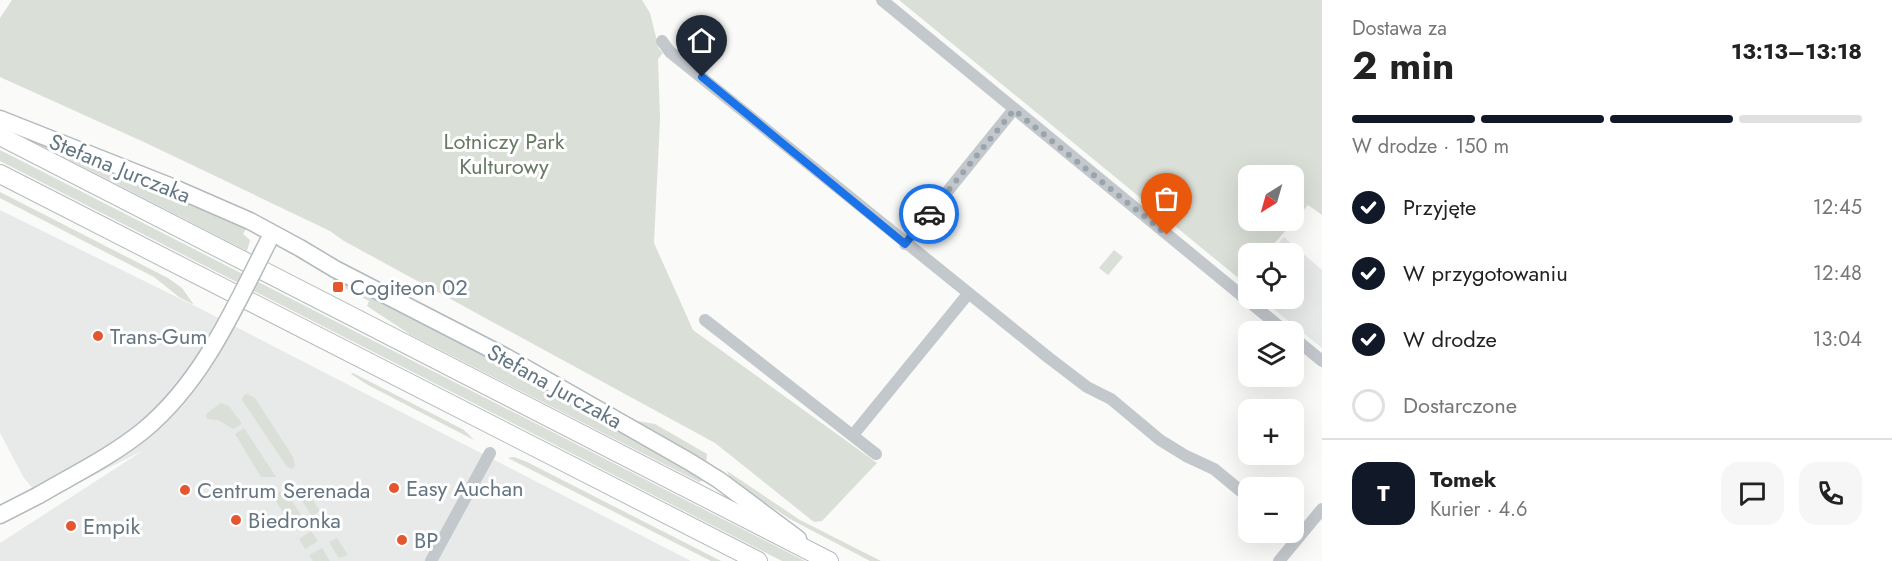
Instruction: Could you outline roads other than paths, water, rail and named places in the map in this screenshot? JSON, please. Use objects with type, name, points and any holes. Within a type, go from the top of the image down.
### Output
[{"type":"main road","points":[[0,136],[827,560]]},
{"type":"main road","points":[[0,174],[758,561]]},
{"type":"street","points":[[882,0],[1273,321]]},
{"type":"street","points":[[662,41],[670,52],[905,244],[1087,387],[1111,399],[1160,440],[1214,469],[1238,489]]},
{"type":"street","points":[[905,244],[1014,110]]},
{"type":"street","name":"Stefana Jurczaka","points":[[0,119],[172,187],[506,357],[690,462],[827,560]]},
{"type":"street","points":[[0,515],[109,455],[153,422],[178,397],[216,343],[270,236]]},
{"type":"street","points":[[853,435],[968,294]]},
{"type":"street","points":[[705,320],[876,454]]},
{"type":"street","points":[[1304,346],[1322,361]]},
{"type":"street","points":[[432,561],[490,453]]},
{"type":"street","points":[[1304,526],[1322,509]]},
{"type":"street","points":[[1279,561],[1290,543]]},
{"type":"place","name":"Cogiteon 02","points":[[338,287]]},
{"type":"place","name":"Trans-Gum","points":[[98,336]]},
{"type":"place","name":"Easy Auchan","points":[[394,488]]},
{"type":"place","name":"Centrum Serenada","points":[[185,490]]},
{"type":"place","name":"Biedronka","points":[[236,520]]},
{"type":"place","name":"Empik","points":[[71,526]]},
{"type":"place","name":"BP","points":[[402,540]]},
{"type":"park label","name":"Lotniczy Park Kulturowy","points":[[504,154]]}]
